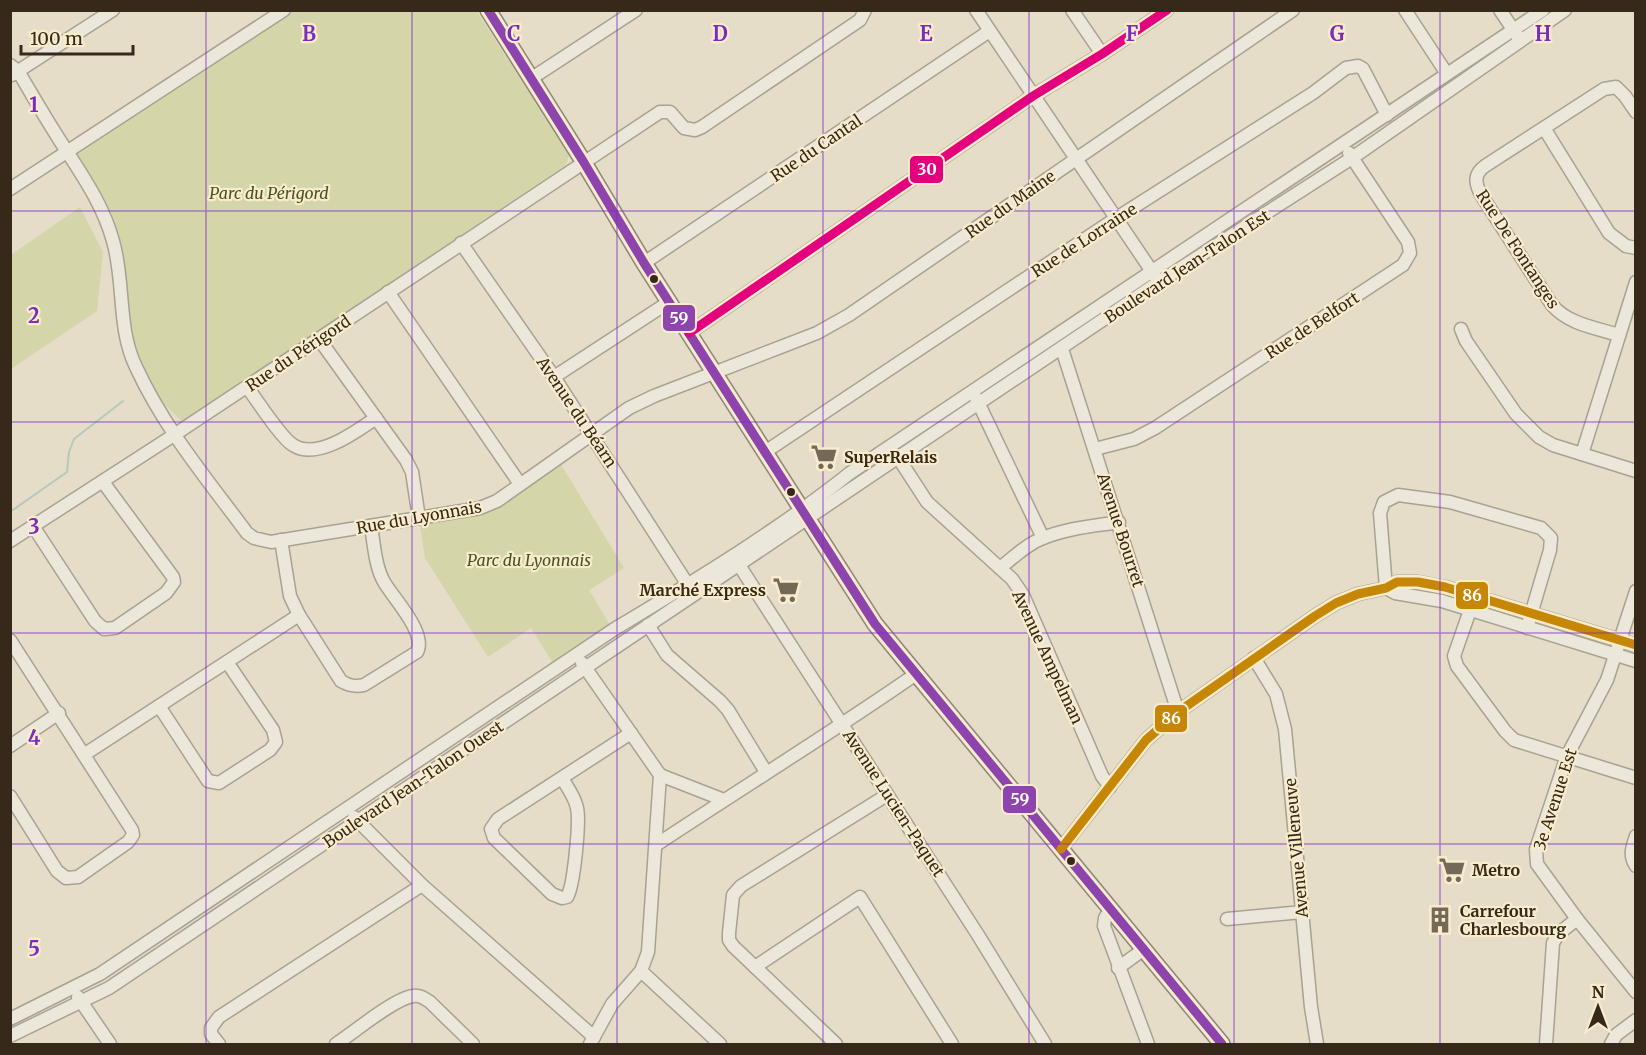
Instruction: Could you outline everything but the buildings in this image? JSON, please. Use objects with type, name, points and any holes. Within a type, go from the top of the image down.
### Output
[{"type":"main road","points":[[488,10],[644,263],[875,624],[1222,1044]]},
{"type":"street","points":[[13,71],[112,10]]},
{"type":"street","points":[[10,189],[284,10]]},
{"type":"street","points":[[532,78],[636,10]]},
{"type":"street","name":"Rue du Périgord","points":[[10,541],[247,387],[583,161],[660,112],[670,112],[684,128],[695,130],[702,127],[860,21],[865,10]]},
{"type":"street","points":[[975,10],[1156,277]]},
{"type":"street","points":[[1072,10],[1102,54]]},
{"type":"street","points":[[689,333],[1034,96],[1167,10]]},
{"type":"street","name":"Rue du Maine","points":[[714,373],[817,333],[849,315],[1293,10]]},
{"type":"street","points":[[1405,10],[1447,74]]},
{"type":"street","points":[[1500,10],[1517,35]]},
{"type":"street","name":"Boulevard Jean-Talon Est","points":[[805,515],[850,473],[972,392],[1352,158],[1517,35],[1543,10]]},
{"type":"street","name":"Boulevard Jean-Talon Est","points":[[805,515],[899,459],[1062,349],[1156,277],[1343,144],[1447,74],[1565,10]]},
{"type":"street","name":"Rue du Cantal","points":[[644,263],[988,32]]},
{"type":"street","name":"Rue de Lorraine","points":[[765,452],[1115,219],[1313,93],[1346,68],[1358,66],[1363,69],[1387,115]]},
{"type":"street","name":"Rue du Lyonnais","points":[[13,71],[91,187],[104,214],[114,242],[120,273],[128,349],[153,401],[174,435],[247,533],[261,541],[282,540],[480,508],[497,501],[629,408],[714,373]]},
{"type":"street","name":"Rue De Fontanges","points":[[1619,335],[1568,319],[1558,313],[1476,184],[1479,171],[1604,89],[1616,87],[1621,90],[1635,112]]},
{"type":"street","points":[[1544,128],[1609,233],[1626,246],[1635,248]]},
{"type":"street","name":"Rue de Belfort","points":[[1095,450],[1134,439],[1155,428],[1403,265],[1410,253],[1408,242],[1343,144]]},
{"type":"street","name":"Avenue du Béarn","points":[[461,243],[555,377],[688,585]]},
{"type":"street","points":[[1582,453],[1635,282]]},
{"type":"street","points":[[388,292],[520,484]]},
{"type":"street","points":[[555,377],[669,302]]},
{"type":"street","points":[[1461,329],[1466,341],[1527,427],[1553,445],[1635,471]]},
{"type":"street","points":[[318,339],[406,459],[412,472],[418,518]]},
{"type":"street","name":"Avenue Bourret","points":[[1062,349],[1178,712]]},
{"type":"street","points":[[247,387],[288,442],[301,448],[332,445],[376,418]]},
{"type":"street","points":[[972,392],[1043,538]]},
{"type":"street","name":"Avenue Ampelman","points":[[899,459],[927,502],[1012,579],[1023,595],[1102,776],[1110,787]]},
{"type":"street","points":[[33,526],[95,621],[104,629],[115,628],[166,593],[174,582],[173,577],[103,482]]},
{"type":"street","points":[[1386,588],[1380,513],[1384,502],[1398,495],[1450,502],[1541,528],[1551,538],[1550,550],[1527,628]]},
{"type":"street","name":"Boulevard Jean-Talon Ouest","points":[[10,1036],[109,988],[739,565],[805,515]]},
{"type":"street","name":"Boulevard Jean-Talon Ouest","points":[[10,1019],[100,974],[576,654],[805,515]]},
{"type":"street","points":[[1000,568],[1024,549],[1043,538],[1075,529],[1119,522]]},
{"type":"street","points":[[282,540],[290,596],[299,615],[341,681],[357,687],[417,652],[420,647],[419,636],[380,574],[371,526]]},
{"type":"street","name":"Avenue Lucien-Paquet","points":[[739,565],[978,935],[1045,1044]]},
{"type":"street","points":[[1060,849],[1146,740],[1178,712],[1336,603],[1358,594],[1386,588],[1397,582],[1418,582],[1445,587],[1635,645]]},
{"type":"street","points":[[1386,588],[1395,593],[1442,601],[1635,661]]},
{"type":"street","name":"3e Avenue Est","points":[[1635,591],[1607,680],[1567,756],[1536,849],[1537,864],[1635,992]]},
{"type":"street","points":[[1475,596],[1454,656],[1457,666],[1505,731],[1514,740],[1635,778]]},
{"type":"street","points":[[84,754],[299,615]]},
{"type":"street","points":[[648,625],[667,655],[728,710],[766,772]]},
{"type":"street","points":[[10,640],[59,713],[133,835],[128,842],[78,877],[66,878],[57,871],[10,796]]},
{"type":"street","points":[[576,654],[660,775],[724,800]]},
{"type":"street","name":"Avenue Villeneuve","points":[[1254,658],[1276,694],[1285,729],[1311,1007],[1317,1044]]},
{"type":"street","points":[[159,706],[208,781],[219,783],[261,756],[274,746],[275,737],[227,662]]},
{"type":"street","points":[[656,845],[916,674]]},
{"type":"street","points":[[10,746],[59,713]]},
{"type":"street","points":[[562,778],[575,801],[578,819],[572,886],[567,897],[562,898],[552,894],[494,838],[491,829],[498,819],[562,778],[631,734]]},
{"type":"street","points":[[347,810],[422,885],[592,1041],[612,1004],[641,970],[648,952],[660,775]]},
{"type":"street","points":[[836,1044],[733,946],[729,939],[733,895],[887,795]]},
{"type":"street","points":[[1635,836],[1631,849],[1635,866]]},
{"type":"street","points":[[219,1044],[211,1034],[211,1028],[219,1017],[422,885]]},
{"type":"street","points":[[755,967],[860,897],[952,1044]]},
{"type":"street","points":[[1111,908],[1105,918],[1104,926],[1118,968],[1149,1044]]},
{"type":"street","points":[[1227,919],[1302,912]]},
{"type":"street","points":[[1546,1044],[1553,943],[1558,934],[1577,919]]},
{"type":"street","points":[[1118,968],[1144,948]]},
{"type":"street","points":[[641,970],[720,1044]]},
{"type":"street","points":[[73,988],[110,1044]]},
{"type":"street","points":[[336,1044],[396,1003],[414,996],[422,996],[430,1002],[473,1044]]},
{"type":"street","points":[[1611,1044],[1616,1035],[1635,1020]]},
{"type":"green space","name":"Parc du Périgord","points":[[476,10],[569,155],[566,165],[182,422],[152,391],[139,364],[130,330],[122,245],[112,214],[77,155],[77,149],[291,11]]},
{"type":"green space","points":[[80,207],[103,252],[97,311],[11,369],[11,255]]},
{"type":"green space","name":"Parc du Lyonnais","points":[[557,458],[624,568],[589,590],[613,630],[556,668],[531,628],[488,657],[425,558],[419,518],[480,508]]},
{"type":"waterway","points":[[10,512],[67,472],[69,452],[74,439],[123,401]]},
{"type":"transit line","name":"59","points":[[488,10],[644,263],[875,624],[1222,1044]]},
{"type":"transit line","name":"30","points":[[689,333],[1033,96],[1102,54],[1167,10]]},
{"type":"transit line","name":"86","points":[[1061,849],[1146,740],[1178,712],[1315,616],[1336,603],[1358,594],[1386,588],[1397,582],[1418,582],[1445,587],[1636,645]]},
{"type":"place","name":"SuperRelais","points":[[824,457]]},
{"type":"place","name":"Marché Express","points":[[786,590]]},
{"type":"place","name":"Metro","points":[[1452,870]]},
{"type":"place","name":"Carrefour Charlesbourg","points":[[1440,920]]}]
